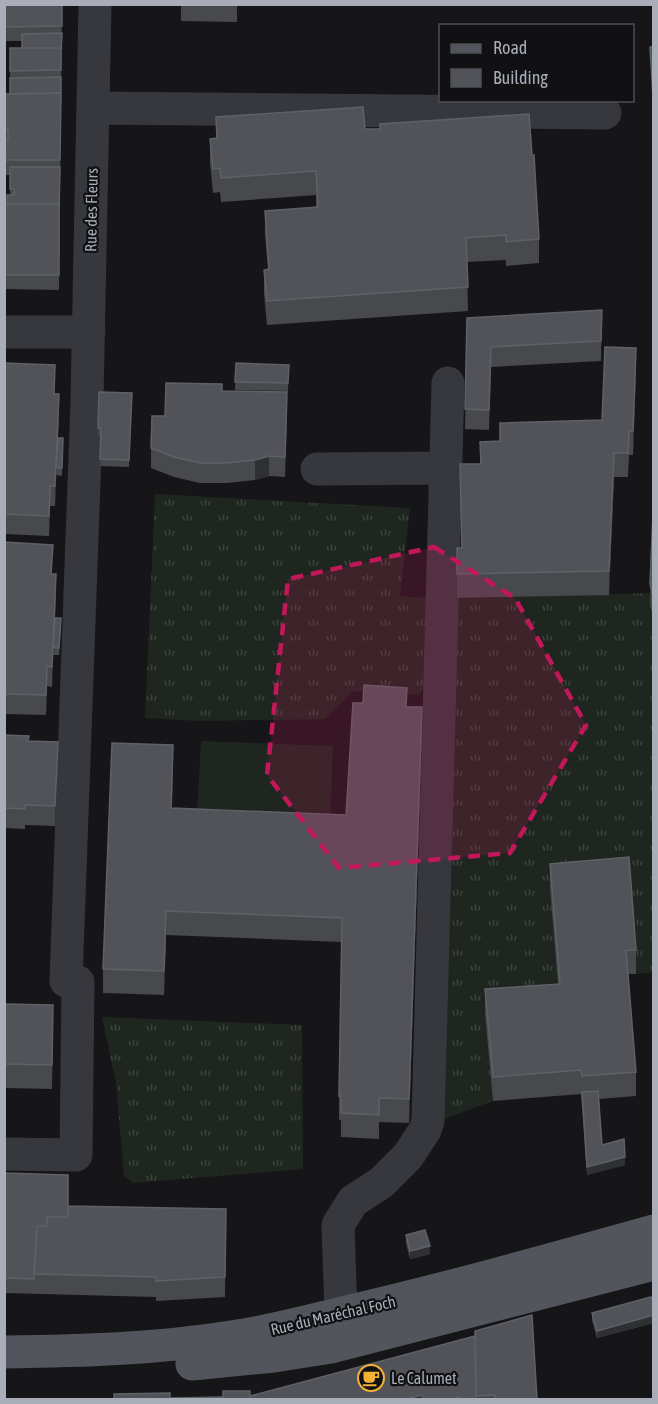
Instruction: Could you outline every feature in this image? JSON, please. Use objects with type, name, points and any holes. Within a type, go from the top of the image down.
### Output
[{"type":"main road","name":"Rue du Maréchal Foch","points":[[4,1352],[70,1351],[194,1343],[260,1332],[444,1288],[654,1231]]},
{"type":"main road","name":"Rue du Maréchal Foch","points":[[4,1372],[107,1371],[274,1356],[332,1347],[654,1264]]},
{"type":"street","name":"Rue des Fleurs","points":[[4,1154],[76,1155],[78,982],[66,981],[89,332],[95,4]]},
{"type":"street","points":[[93,108],[605,113]]},
{"type":"street","points":[[4,332],[89,332]]},
{"type":"street","points":[[341,1313],[338,1225],[352,1201],[381,1183],[408,1156],[425,1130],[428,1121],[448,383]]},
{"type":"street","points":[[317,469],[446,468]]},
{"type":"highlighted area","points":[[434,547],[515,598],[586,725],[510,853],[339,868],[267,775],[288,579]]},
{"type":"green space","points":[[155,494],[410,508],[400,596],[428,598],[427,680],[420,695],[367,690],[352,692],[325,719],[199,721],[145,718]]},
{"type":"green space","points":[[651,593],[654,621],[653,972],[636,974],[628,882],[560,1008],[485,1014],[493,1101],[439,1121],[450,599]]},
{"type":"green space","points":[[201,741],[333,746],[330,821],[197,815]]},
{"type":"green space","points":[[102,1017],[302,1025],[303,1169],[133,1183],[124,1176],[116,1083]]},
{"type":"building","points":[[62,4],[62,26],[4,27],[4,5]]},
{"type":"building","points":[[62,33],[61,55],[61,48],[22,48],[22,34]]},
{"type":"building","points":[[654,46],[654,97],[653,97],[650,47]]},
{"type":"building","points":[[10,48],[61,48],[61,70],[10,71]]},
{"type":"building","points":[[61,77],[61,93],[10,94],[10,78]]},
{"type":"building","points":[[61,93],[60,160],[4,160],[4,139],[8,139],[8,130],[4,130],[4,94]]},
{"type":"building","points":[[363,107],[365,129],[380,129],[380,124],[529,114],[539,239],[506,242],[506,235],[466,238],[468,287],[267,301],[264,270],[269,269],[265,211],[318,207],[316,171],[221,178],[220,168],[213,169],[210,139],[217,138],[216,117]]},
{"type":"building","points":[[10,167],[60,167],[59,211],[59,204],[7,204],[7,195],[14,195],[14,189],[10,189]]},
{"type":"building","points":[[4,204],[59,204],[59,275],[4,275]]},
{"type":"building","points":[[602,310],[601,341],[491,347],[489,410],[465,409],[467,318]]},
{"type":"building","points":[[605,347],[636,348],[633,431],[629,431],[628,453],[614,453],[609,571],[457,574],[457,548],[462,548],[460,464],[481,464],[480,442],[500,441],[500,423],[602,420]]},
{"type":"building","points":[[4,363],[55,365],[54,394],[59,394],[55,486],[50,486],[49,516],[4,514]]},
{"type":"building","points":[[236,363],[289,365],[288,383],[235,382]]},
{"type":"building","points":[[166,383],[222,384],[222,391],[287,392],[285,457],[269,456],[227,463],[200,463],[174,457],[151,448],[152,416],[165,416]]},
{"type":"building","points":[[99,392],[132,393],[129,460],[100,459]]},
{"type":"building","points":[[58,438],[63,438],[62,468],[56,467]]},
{"type":"building","points":[[654,489],[654,601],[650,584]]},
{"type":"building","points":[[4,542],[53,545],[51,574],[56,574],[52,667],[47,666],[46,695],[4,694]]},
{"type":"building","points":[[55,618],[61,618],[59,648],[53,647]]},
{"type":"building","points":[[364,685],[407,688],[406,707],[422,707],[409,1099],[379,1098],[379,1115],[341,1113],[341,1096],[339,1096],[342,918],[166,911],[164,971],[103,969],[112,743],[173,745],[171,808],[346,815],[353,703],[363,703]]},
{"type":"building","points":[[4,735],[29,736],[28,741],[58,742],[55,806],[25,805],[25,809],[4,808]]},
{"type":"building","points":[[629,857],[636,950],[626,950],[636,1072],[582,1076],[581,1070],[493,1077],[485,989],[560,984],[550,864]]},
{"type":"building","points":[[4,1004],[53,1005],[52,1065],[4,1064]]},
{"type":"building","points":[[598,1091],[602,1145],[624,1139],[625,1157],[587,1167],[582,1092]]},
{"type":"building","points":[[4,1173],[68,1175],[68,1217],[47,1217],[47,1226],[37,1226],[34,1279],[4,1278]]},
{"type":"building","points":[[68,1206],[226,1209],[225,1277],[156,1281],[156,1277],[34,1274],[37,1226],[47,1226],[47,1217],[68,1217]]},
{"type":"building","points":[[425,1230],[430,1246],[410,1251],[406,1235]]},
{"type":"building","points":[[651,1297],[654,1315],[597,1331],[592,1313]]},
{"type":"building","points":[[532,1315],[537,1400],[495,1400],[495,1395],[476,1396],[475,1331]]},
{"type":"building","points":[[475,1336],[476,1400],[459,1400],[459,1397],[450,1400],[423,1400],[422,1395],[410,1398],[411,1400],[250,1400],[250,1396]]},
{"type":"building","points":[[223,1391],[250,1391],[250,1400],[223,1400]]},
{"type":"building","points":[[170,1393],[170,1400],[114,1400],[114,1394]]},
{"type":"building","points":[[223,1397],[223,1400],[170,1400],[170,1398]]},
{"type":"place","name":"Le Calumet","points":[[371,1378]]}]
